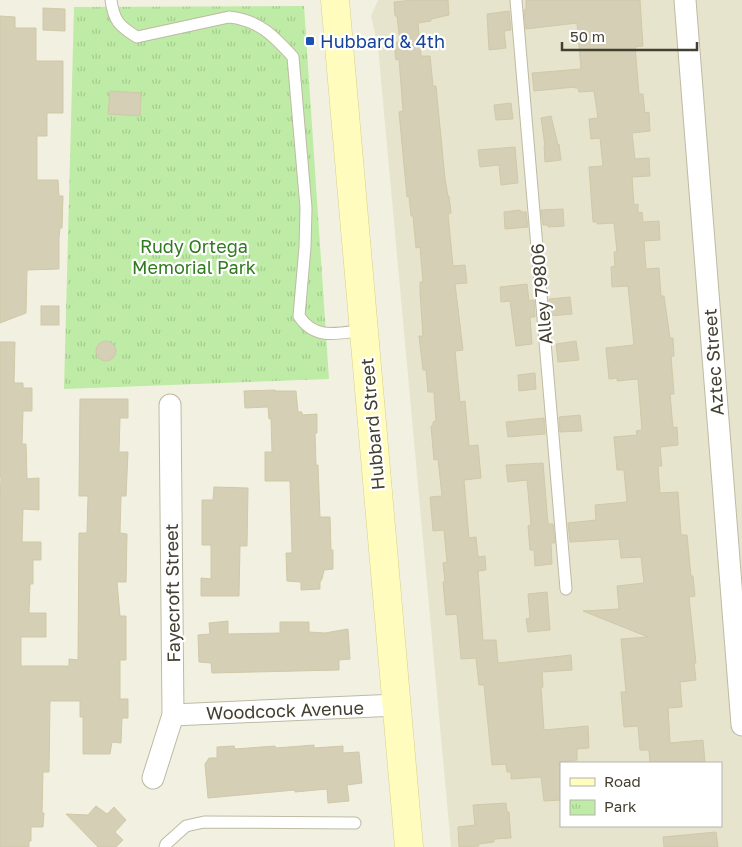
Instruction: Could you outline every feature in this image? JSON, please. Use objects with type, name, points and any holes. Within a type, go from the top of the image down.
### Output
[{"type":"main road","name":"Hubbard Street","points":[[335,0],[409,847]]},
{"type":"street","name":"Aztec Street","points":[[685,0],[742,725]]},
{"type":"street","name":"Fayecroft Street","points":[[153,778],[173,715],[170,405]]},
{"type":"street","name":"Woodcock Avenue","points":[[173,715],[397,705]]},
{"type":"lane","points":[[111,0],[113,12],[121,28],[137,37],[229,17],[244,19],[258,24],[281,43],[294,57],[306,208],[299,316],[305,326],[322,334],[364,330]]},
{"type":"lane","name":"Alley 79806","points":[[516,0],[566,589]]},
{"type":"lane","points":[[165,847],[186,826],[204,822],[355,823]]},
{"type":"shaded area","points":[[378,0],[742,0],[742,847],[451,847],[378,47],[371,16]]},
{"type":"green space","name":"Rudy Ortega Memorial Park","points":[[304,6],[329,379],[64,389],[74,7]]},
{"type":"building","points":[[448,0],[449,15],[418,23],[421,56],[430,56],[433,86],[436,86],[445,179],[451,213],[448,214],[453,266],[465,265],[467,283],[455,284],[463,350],[455,351],[460,402],[465,401],[469,446],[478,445],[481,478],[464,480],[469,538],[476,537],[478,557],[485,556],[486,570],[478,571],[483,640],[496,640],[498,663],[571,655],[572,670],[542,672],[543,687],[541,688],[544,730],[588,726],[589,748],[577,749],[577,760],[560,762],[560,800],[544,801],[541,777],[511,779],[511,772],[507,772],[506,764],[492,765],[484,685],[479,685],[476,658],[461,659],[457,614],[446,615],[443,563],[447,562],[444,530],[433,531],[430,497],[442,496],[438,459],[434,460],[431,426],[436,421],[434,392],[428,392],[426,370],[423,370],[419,336],[423,336],[420,282],[423,282],[420,247],[416,248],[413,216],[411,216],[409,196],[407,197],[399,112],[403,111],[399,59],[396,60],[394,43],[400,42],[394,2]]},
{"type":"building","points":[[526,0],[640,0],[643,46],[635,47],[639,94],[643,94],[645,113],[649,112],[650,131],[632,133],[635,159],[649,158],[650,176],[632,177],[634,205],[638,204],[638,213],[642,212],[643,222],[659,221],[660,240],[644,241],[646,269],[659,268],[661,296],[664,296],[670,338],[673,338],[674,356],[671,356],[674,394],[670,394],[673,428],[677,427],[678,445],[660,447],[662,466],[658,466],[660,493],[678,492],[681,535],[687,535],[695,596],[689,597],[696,680],[680,682],[682,707],[668,708],[670,743],[703,740],[705,762],[650,762],[649,750],[640,750],[638,726],[624,727],[621,692],[626,692],[621,639],[648,637],[583,611],[619,609],[617,586],[644,583],[641,557],[621,558],[619,539],[570,542],[568,523],[596,520],[595,505],[627,502],[624,470],[617,470],[614,437],[637,435],[636,431],[642,430],[638,379],[617,381],[617,378],[609,379],[606,348],[634,345],[628,286],[612,287],[611,267],[615,266],[614,252],[617,252],[614,223],[597,224],[597,222],[593,222],[589,167],[603,166],[600,138],[591,139],[589,119],[598,118],[594,91],[579,92],[578,88],[575,87],[534,91],[532,73],[581,69],[577,23],[526,29],[524,10],[526,9]]},
{"type":"building","points":[[43,8],[65,9],[65,31],[43,30]]},
{"type":"building","points":[[509,11],[511,30],[504,31],[506,48],[489,50],[487,14]]},
{"type":"building","points":[[0,16],[15,17],[15,28],[36,28],[36,61],[63,61],[63,113],[47,113],[47,136],[37,136],[37,180],[58,180],[59,196],[63,196],[62,228],[60,228],[59,237],[59,269],[27,270],[26,313],[0,323]]},
{"type":"building","points":[[110,91],[141,93],[140,116],[108,114]]},
{"type":"building","points":[[511,103],[513,119],[496,120],[494,105]]},
{"type":"building","points":[[551,116],[559,144],[561,160],[545,162],[541,118]]},
{"type":"building","points":[[515,147],[518,183],[501,185],[499,165],[480,167],[478,150]]},
{"type":"building","points":[[563,209],[564,226],[548,227],[548,225],[543,225],[541,210]]},
{"type":"building","points":[[520,210],[521,212],[526,212],[528,227],[505,229],[504,212]]},
{"type":"building","points":[[527,284],[529,301],[534,300],[535,317],[530,317],[532,344],[516,346],[510,301],[501,302],[500,287]]},
{"type":"building","points":[[570,297],[572,314],[550,316],[549,299]]},
{"type":"building","points":[[41,306],[59,306],[59,325],[41,325]]},
{"type":"building","points":[[106,341],[113,344],[116,351],[113,358],[106,361],[99,358],[96,351],[99,344]]},
{"type":"building","points":[[576,341],[579,360],[558,362],[556,344]]},
{"type":"building","points":[[0,342],[15,342],[14,383],[23,383],[23,388],[32,388],[32,411],[23,411],[22,444],[26,444],[27,479],[39,478],[39,510],[23,509],[22,542],[41,542],[41,560],[33,560],[33,584],[30,584],[29,613],[46,613],[46,637],[21,637],[21,666],[69,666],[69,659],[78,660],[79,533],[87,533],[88,496],[79,496],[80,399],[128,399],[128,418],[120,418],[119,452],[128,452],[126,496],[121,496],[120,533],[127,534],[126,582],[117,582],[120,616],[126,616],[126,660],[120,660],[120,699],[128,699],[128,718],[122,718],[121,743],[112,742],[110,754],[83,754],[83,717],[80,717],[80,701],[50,701],[49,772],[43,772],[43,827],[31,827],[29,847],[0,847]]},
{"type":"building","points":[[535,373],[536,389],[519,391],[518,375]]},
{"type":"building","points":[[244,391],[296,391],[298,412],[302,412],[302,415],[317,414],[317,433],[315,433],[320,517],[330,517],[331,550],[333,550],[333,569],[324,570],[320,589],[301,590],[301,582],[287,581],[286,553],[292,553],[290,481],[265,481],[265,452],[272,452],[271,418],[269,419],[268,407],[245,408]]},
{"type":"building","points":[[580,415],[582,431],[560,432],[559,417]]},
{"type":"building","points":[[544,418],[545,434],[508,437],[506,422]]},
{"type":"building","points":[[543,463],[548,524],[553,524],[555,543],[551,543],[552,564],[535,566],[534,550],[530,550],[528,526],[531,525],[527,480],[508,482],[506,465]]},
{"type":"building","points":[[214,487],[248,488],[247,546],[240,546],[239,596],[201,596],[201,578],[211,579],[211,545],[202,545],[202,500],[213,500]]},
{"type":"building","points":[[547,592],[550,630],[528,632],[526,619],[530,618],[528,594]]},
{"type":"building","points":[[228,621],[228,634],[280,633],[280,622],[309,622],[309,632],[325,633],[348,629],[350,659],[339,660],[339,670],[212,673],[211,663],[199,662],[198,635],[210,634],[209,623]]},
{"type":"building","points":[[314,745],[314,748],[343,746],[343,753],[359,752],[362,783],[347,785],[349,801],[328,803],[327,789],[208,798],[205,764],[209,758],[217,758],[217,747],[234,746],[235,749]]},
{"type":"building","points":[[506,803],[507,812],[509,812],[511,838],[494,839],[494,842],[478,844],[479,846],[459,847],[458,827],[475,825],[473,805]]},
{"type":"building","points":[[96,806],[107,814],[114,807],[126,820],[115,832],[123,840],[116,847],[98,847],[66,814],[88,815]]},
{"type":"building","points":[[716,832],[718,847],[664,847],[663,837]]},
{"type":"place","name":"Hubbard & 4th","points":[[310,41]]}]
